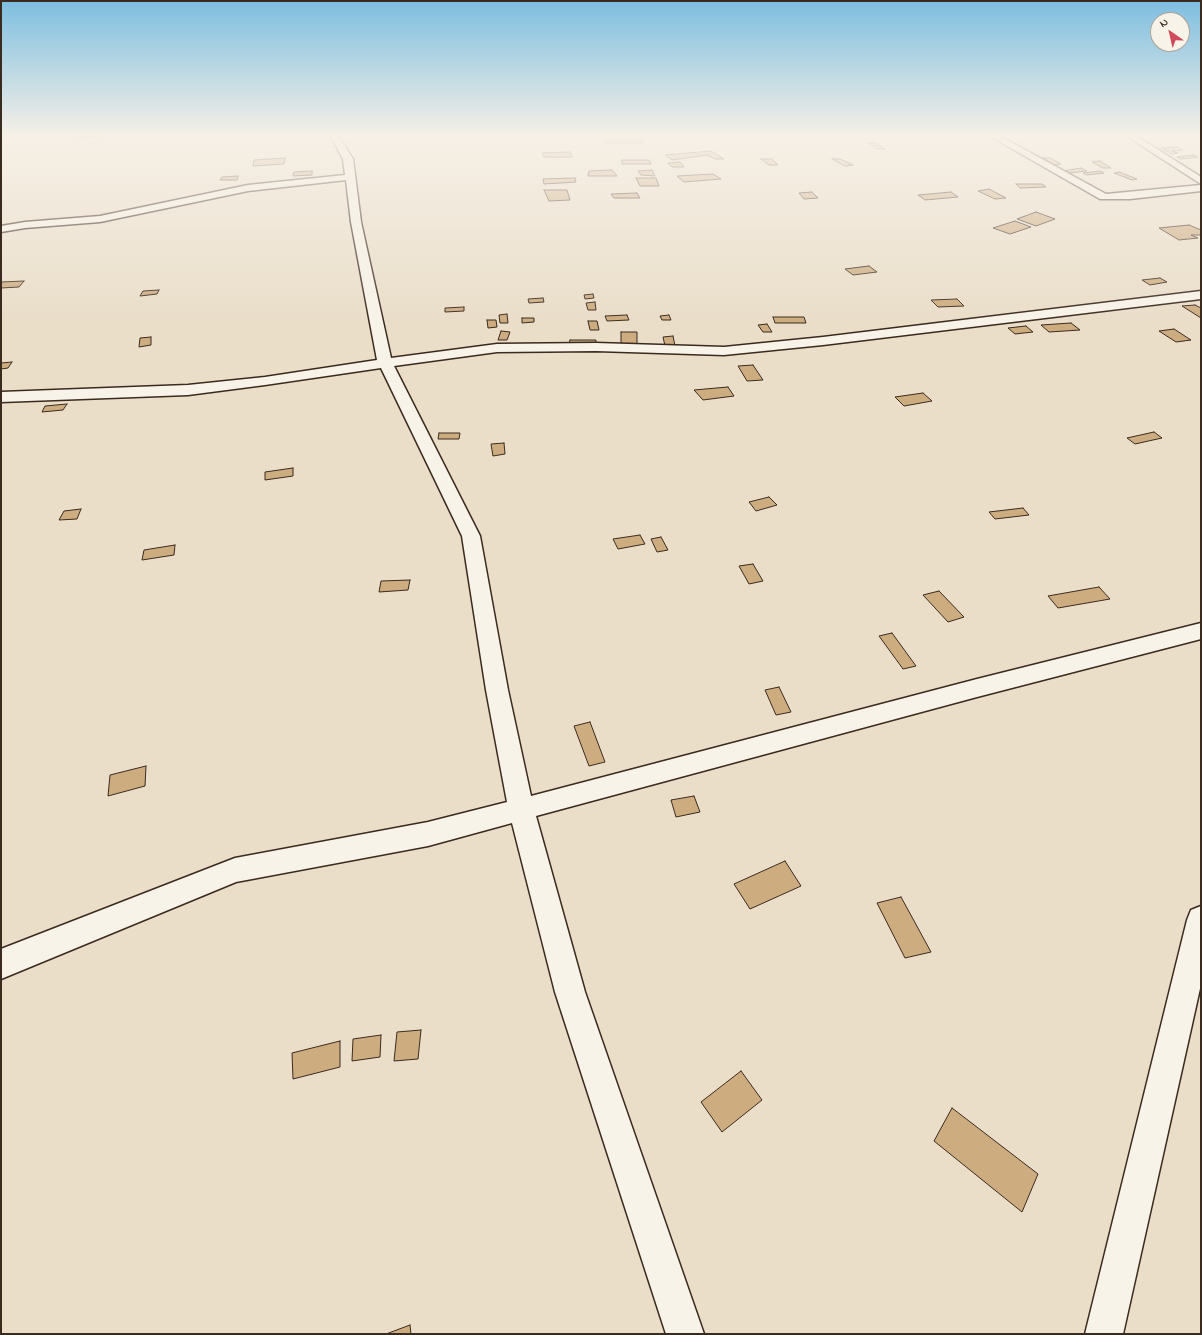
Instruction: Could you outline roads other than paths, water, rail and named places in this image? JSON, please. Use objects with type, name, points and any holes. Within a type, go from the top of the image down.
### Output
[{"type":"street","points":[[1,228],[100,220],[205,197]]},
{"type":"street","points":[[353,197],[356,222],[385,362],[471,536],[497,690],[521,809],[570,992],[685,1334]]},
{"type":"street","points":[[1,396],[188,390],[265,381],[385,362],[497,348],[596,347],[724,351],[823,341],[1201,295]]},
{"type":"street","points":[[1,964],[235,870],[428,834],[977,688],[1201,631]]},
{"type":"street","points":[[1104,1334],[1201,920]]}]
